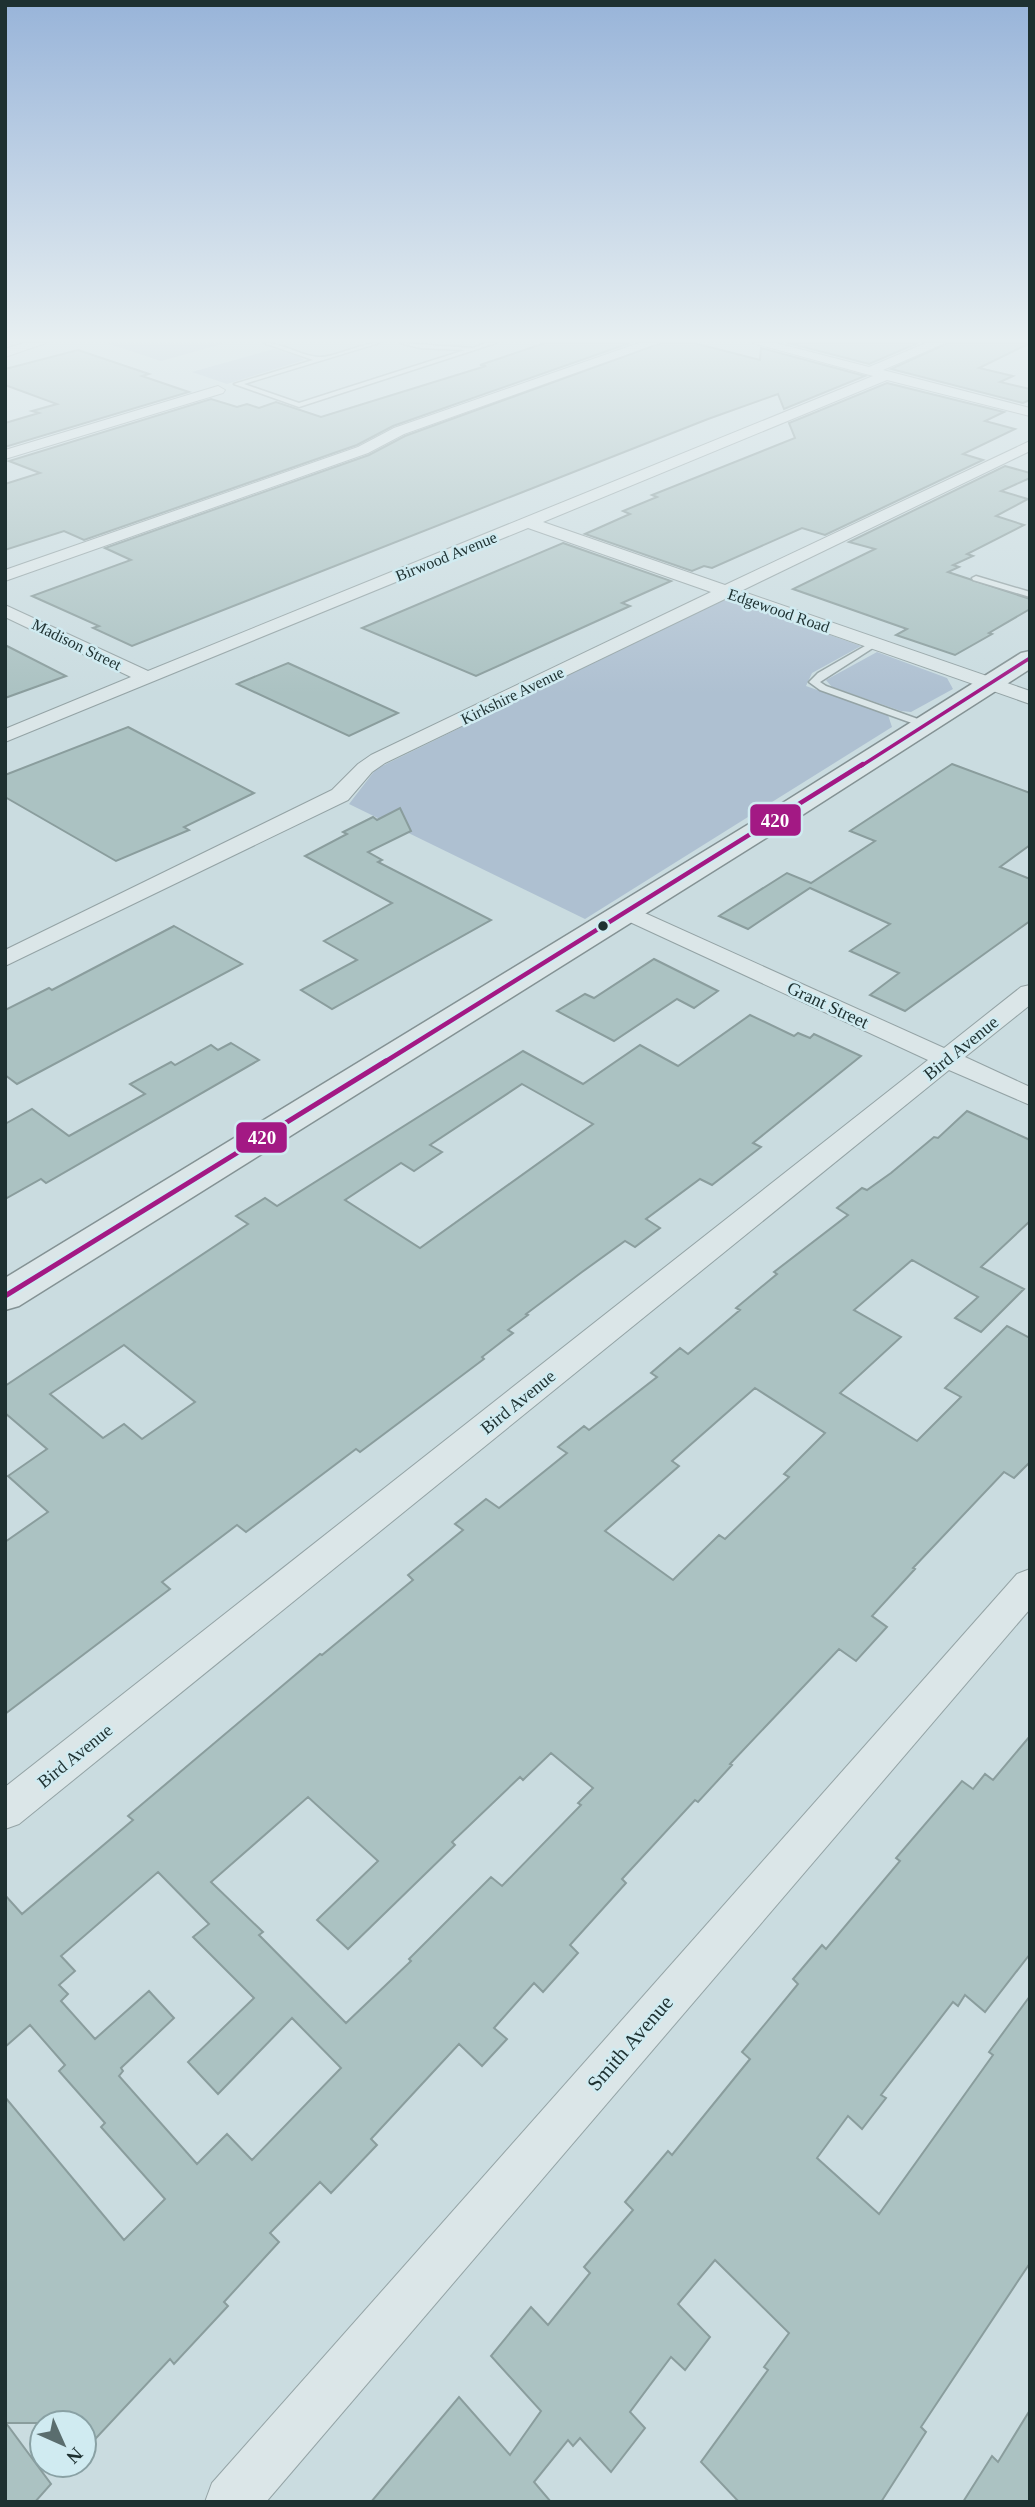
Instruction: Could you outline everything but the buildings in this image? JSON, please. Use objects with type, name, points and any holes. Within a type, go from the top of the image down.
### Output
[{"type":"main road","points":[[5,1296],[627,912],[1030,659]]},
{"type":"street","points":[[5,576],[335,460]]},
{"type":"street","name":"Birwood Avenue","points":[[5,736],[674,460]]},
{"type":"street","name":"Kirkshire Avenue","points":[[5,959],[340,795],[365,768],[378,759],[999,460]]},
{"type":"street","name":"Edgewood Road","points":[[528,522],[1030,698]]},
{"type":"street","name":"Madison Street","points":[[5,610],[148,678]]},
{"type":"street","name":"Grant Street","points":[[627,912],[1030,1097]]},
{"type":"street","name":"Bird Avenue","points":[[5,1811],[1030,992]]},
{"type":"street","name":"Smith Avenue","points":[[231,2502],[1030,1584]]},
{"type":"lane","points":[[976,579],[1030,595]]},
{"type":"lane","points":[[875,644],[821,675],[814,682],[823,688],[926,725]]},
{"type":"shaded area","points":[[722,600],[739,603],[861,646],[812,673],[806,686],[888,715],[892,727],[585,919],[349,804],[376,769]]},
{"type":"shaded area","points":[[877,652],[947,678],[953,689],[911,712],[832,687],[826,680]]},
{"type":"transit line","name":"420","points":[[5,1296],[772,822],[1030,658]]}]
